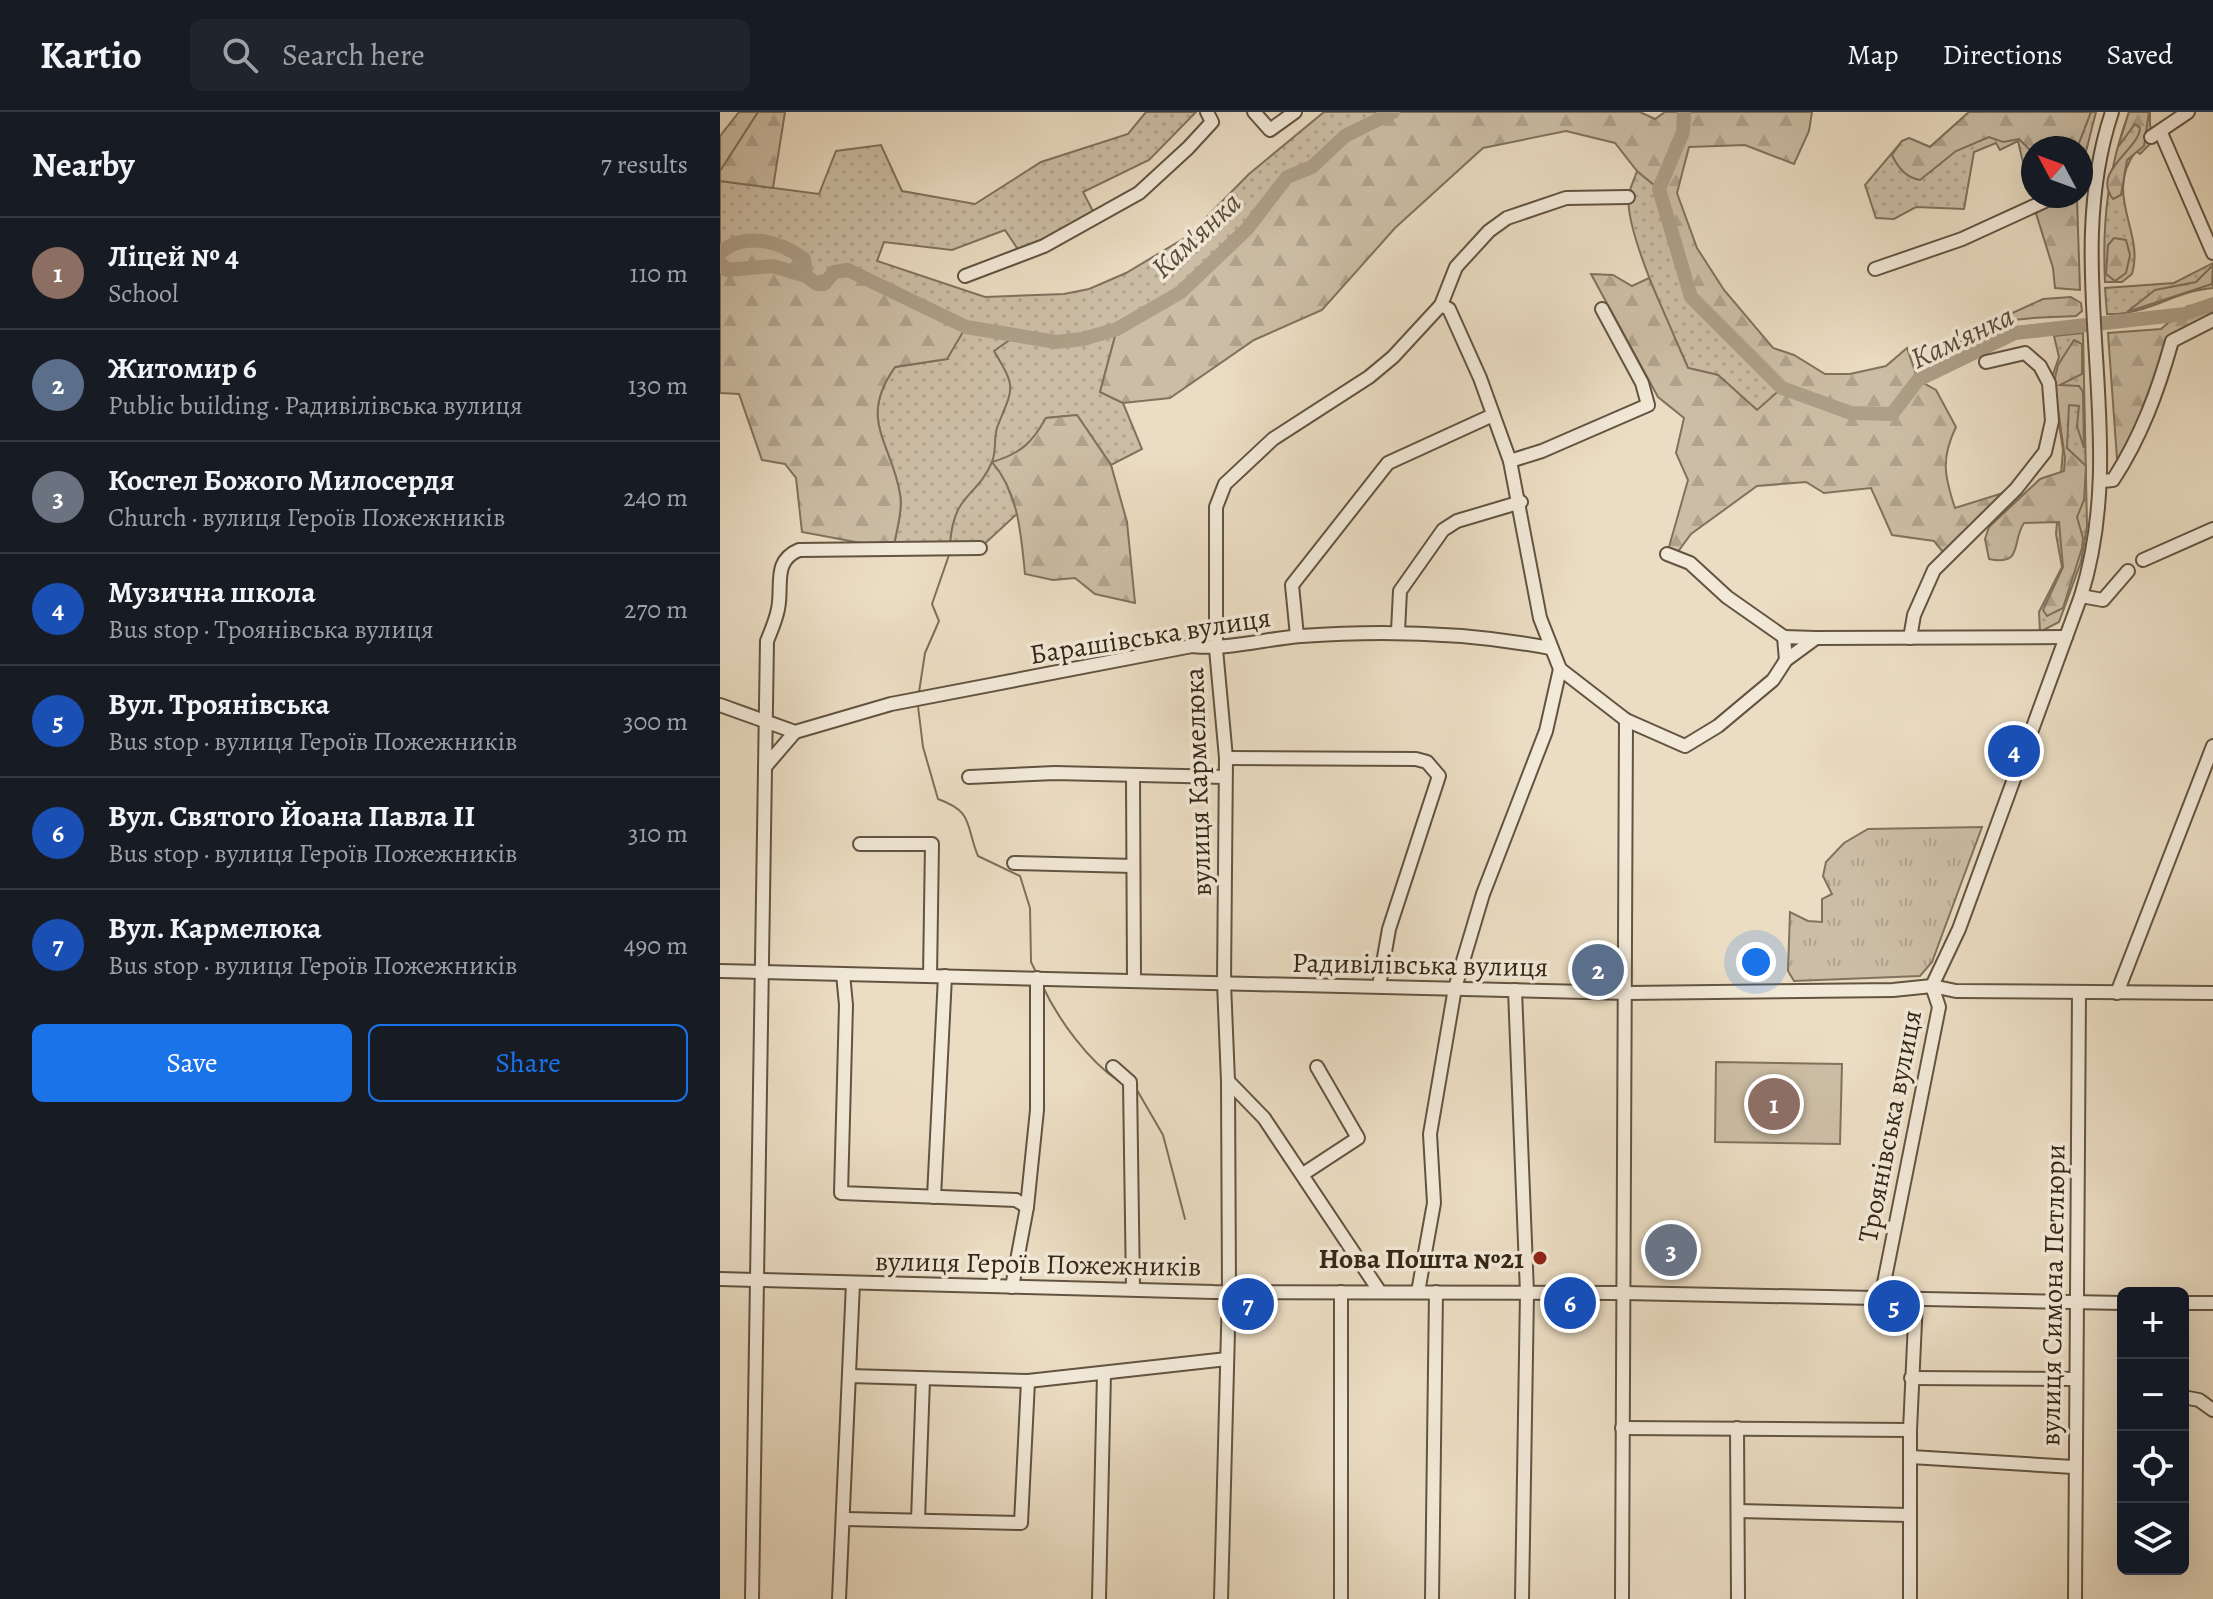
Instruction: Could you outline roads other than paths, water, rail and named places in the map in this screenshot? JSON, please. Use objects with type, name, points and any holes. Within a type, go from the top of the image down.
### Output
[{"type":"street","points":[[965,276],[1044,246],[1139,193],[1212,122],[1207,112]]},
{"type":"street","points":[[1254,112],[1270,130],[1295,112]]},
{"type":"street","points":[[2093,169],[2112,112]]},
{"type":"street","points":[[2188,112],[2156,135],[2213,253]]},
{"type":"street","name":"вулиця Кармелюка","points":[[1221,1599],[1229,1292],[1228,1081],[1224,983],[1226,758],[1216,649],[1215,520],[1225,484],[1273,439],[1369,377],[1441,305],[1445,288],[1463,258],[1507,218],[1578,196],[1628,197]]},
{"type":"street","points":[[1875,269],[1962,239],[2030,208]]},
{"type":"street","name":"Троянівська вулиця","points":[[1881,1298],[1939,1007],[1932,986],[1959,929],[2081,596],[2097,541],[2102,481],[2099,370],[2088,208]]},
{"type":"street","points":[[1441,305],[1449,309],[1510,461],[1521,502],[1540,618],[1560,669],[1626,720],[1685,746],[1718,726],[1762,689],[1786,660],[1816,638]]},
{"type":"street","points":[[1510,461],[1542,451],[1648,405],[1642,383],[1602,309]]},
{"type":"street","points":[[2102,481],[2113,480],[2130,454],[2153,403],[2172,341],[2213,320]]},
{"type":"street","points":[[1910,638],[1914,615],[1934,570],[2016,489],[2045,452],[2052,421],[2049,383],[2040,366],[2025,353],[1986,362]]},
{"type":"street","points":[[1297,636],[1292,585],[1388,463],[1493,415]]},
{"type":"street","points":[[1398,631],[1400,591],[1443,530],[1457,521],[1521,502]]},
{"type":"street","points":[[2143,560],[2213,529]]},
{"type":"street","points":[[752,1599],[767,641],[779,607],[782,563],[799,550],[980,548]]},
{"type":"street","points":[[1667,554],[1690,563],[1727,597],[1784,637],[2066,637]]},
{"type":"street","points":[[2081,596],[2103,600],[2128,571]]},
{"type":"street","name":"Барашівська вулиця","points":[[795,732],[891,704],[1192,646],[1216,649],[1297,636],[1398,631],[1490,636],[1550,648]]},
{"type":"street","points":[[1784,637],[1786,660]]},
{"type":"street","points":[[1418,1292],[1434,1203],[1430,1134],[1455,988],[1483,894],[1546,731],[1560,669]]},
{"type":"street","points":[[720,705],[795,732],[765,767]]},
{"type":"street","points":[[1622,1599],[1626,720]]},
{"type":"street","points":[[2117,993],[2213,746]]},
{"type":"street","points":[[1226,758],[1416,759],[1427,762],[1439,776],[1389,929],[1379,986]]},
{"type":"street","points":[[969,777],[1055,773],[1225,777]]},
{"type":"street","points":[[1133,776],[1134,980]]},
{"type":"street","points":[[860,844],[932,844],[930,976]]},
{"type":"street","points":[[1014,863],[1133,866]]},
{"type":"street","name":"Радивілівська вулиця","points":[[720,971],[1627,993],[1893,990],[1932,986],[1956,991],[2213,993]]},
{"type":"street","points":[[843,974],[846,1005],[841,1193],[1016,1200],[1027,1207]]},
{"type":"street","points":[[934,1197],[945,976]]},
{"type":"street","points":[[1012,1287],[1027,1207],[1037,1110],[1037,978]]},
{"type":"street","points":[[1515,990],[1527,1293],[1522,1599]]},
{"type":"street","name":"вулиця Симона Петлюри","points":[[2075,1599],[2073,1467],[2079,992]]},
{"type":"street","points":[[1113,1067],[1130,1082],[1133,1289]]},
{"type":"street","points":[[1303,1174],[1358,1138],[1317,1067]]},
{"type":"street","points":[[1228,1081],[1264,1118],[1380,1292]]},
{"type":"street","name":"вулиця Героїв Пожежників","points":[[720,1279],[1229,1292],[1624,1293],[2117,1303]]},
{"type":"street","points":[[839,1599],[845,1519],[853,1283]]},
{"type":"street","points":[[1341,1292],[1341,1599]]},
{"type":"street","points":[[1432,1599],[1436,1292]]},
{"type":"street","points":[[1910,1599],[1911,1378],[1916,1300]]},
{"type":"street","points":[[2189,1303],[2213,1303]]},
{"type":"street","points":[[849,1376],[1028,1381],[1227,1359]]},
{"type":"street","points":[[1099,1599],[1104,1373]]},
{"type":"street","points":[[1911,1378],[2075,1379]]},
{"type":"street","points":[[918,1520],[923,1379]]},
{"type":"street","points":[[845,1519],[1023,1522],[1028,1381]]},
{"type":"street","points":[[2189,1398],[2199,1400],[2213,1410]]},
{"type":"street","points":[[1622,1428],[1910,1430]]},
{"type":"street","points":[[1737,1428],[1738,1599]]},
{"type":"street","points":[[1911,1457],[2073,1467]]},
{"type":"street","points":[[1738,1511],[1909,1515]]},
{"type":"waterway","points":[[720,171],[758,112]]},
{"type":"waterway","name":"Кам'янка","points":[[720,253],[739,242],[773,243],[804,259],[806,276],[817,284],[824,284],[834,272],[848,270],[966,327],[1056,342],[1083,339],[1117,329],[1181,292],[1247,229],[1287,177],[1312,167],[1345,136],[1393,112]]},
{"type":"waterway","name":"Кам'янка","points":[[1684,112],[1683,132],[1659,189],[1691,297],[1782,388],[1851,413],[1892,414],[1918,380],[2015,333],[2185,314],[2213,304]]},
{"type":"waterway","points":[[720,263],[727,270],[773,266],[806,276]]},
{"type":"waterway","points":[[950,544],[956,514],[992,462],[997,429],[1010,394],[1009,380],[994,351],[1018,334]]},
{"type":"waterway","points":[[919,692],[925,653],[939,621],[932,604],[949,555]]},
{"type":"waterway","points":[[918,706],[923,747],[938,799],[963,814],[978,856],[1020,876],[1030,908],[1031,962],[1036,972]]},
{"type":"waterway","points":[[1042,985],[1075,1038],[1097,1063],[1120,1082]]},
{"type":"waterway","points":[[1137,1090],[1163,1135],[1185,1219]]},
{"type":"place","name":"Музична школа","points":[[2014,751]]},
{"type":"place","name":"Житомир 6","points":[[1598,970]]},
{"type":"place","name":"Ліцей № 4","points":[[1774,1104]]},
{"type":"place","name":"Костел Божого Милосердя","points":[[1671,1250]]},
{"type":"place","name":"Нова Пошта №21","points":[[1540,1258]]},
{"type":"place","name":"Вул. Святого Йоана Павла ІІ","points":[[1570,1303]]},
{"type":"place","name":"Вул. Кармелюка","points":[[1248,1304]]},
{"type":"place","name":"Вул. Троянівська","points":[[1894,1306]]}]
